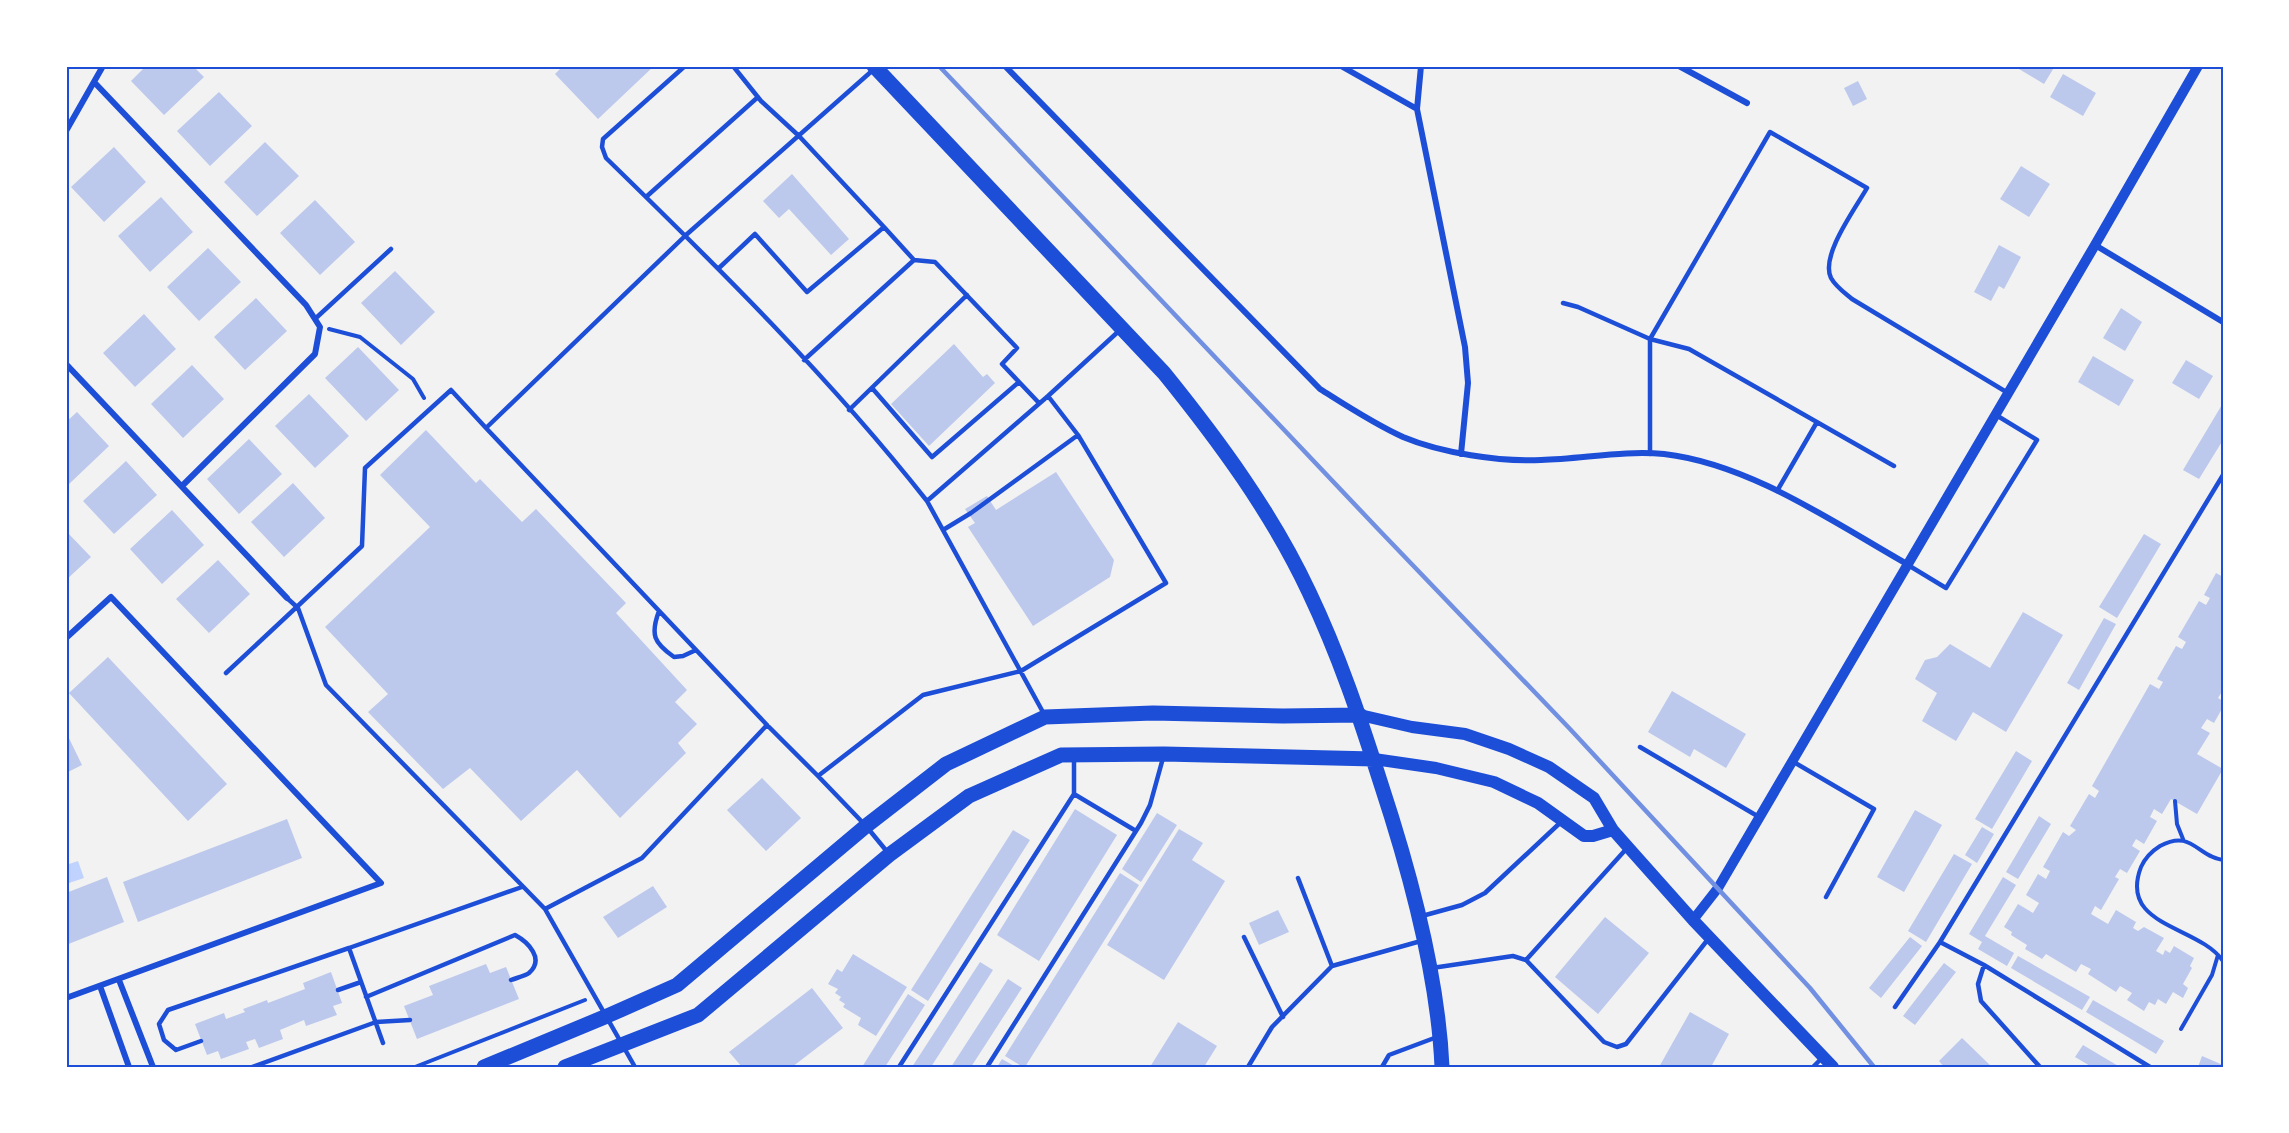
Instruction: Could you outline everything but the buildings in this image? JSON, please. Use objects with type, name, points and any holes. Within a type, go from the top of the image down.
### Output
[{"type":"main road","points":[[875,67],[1164,373],[1200,417],[1270,520],[1309,592],[1341,665],[1374,759],[1395,827],[1418,917],[1429,969],[1442,1067]]},
{"type":"main road","points":[[484,1067],[677,985],[866,826],[946,764],[1045,717],[1153,713],[1360,715],[1412,727],[1465,734],[1509,749],[1549,767],[1594,798],[1613,830],[1628,847],[1693,920],[1833,1067]]},
{"type":"main road","points":[[565,1067],[698,1015],[889,855],[969,796],[1061,755],[1164,754],[1374,759],[1437,768],[1494,782],[1538,803],[1584,836],[1593,836],[1613,830]]},
{"type":"street","points":[[66,131],[103,66]]},
{"type":"street","points":[[1005,66],[1320,389],[1368,419],[1404,437],[1461,454],[1539,460],[1664,454],[1710,464],[1758,481],[1907,564]]},
{"type":"street","points":[[1341,66],[1418,109]]},
{"type":"street","points":[[1421,66],[1418,109],[1464,347],[1468,383],[1461,454]]},
{"type":"street","points":[[1679,66],[1747,103]]},
{"type":"street","points":[[1693,920],[1718,888],[2095,246],[2198,66]]},
{"type":"street","points":[[94,82],[306,305],[320,327],[315,354],[182,486]]},
{"type":"street","points":[[2095,246],[2223,322]]},
{"type":"street","points":[[66,364],[287,598]]},
{"type":"street","points":[[66,638],[111,597],[381,883],[66,998]]},
{"type":"street","points":[[119,980],[153,1067]]},
{"type":"street","points":[[100,986],[129,1067]]},
{"type":"lane","points":[[685,66],[603,139],[602,147],[606,158],[719,268],[888,453],[927,501],[1045,717]]},
{"type":"lane","points":[[733,66],[758,97],[798,136],[914,261]]},
{"type":"lane","points":[[486,428],[686,235],[875,67]]},
{"type":"lane","points":[[646,197],[758,97]]},
{"type":"lane","points":[[1650,454],[1650,339],[1770,132],[1867,188],[1831,252],[1829,266],[1831,278],[1839,288],[1852,299],[2008,393]]},
{"type":"lane","points":[[719,268],[755,234],[807,292],[884,227]]},
{"type":"lane","points":[[316,318],[391,249]]},
{"type":"lane","points":[[804,360],[914,261],[935,262],[1017,348],[1002,364],[1039,403]]},
{"type":"lane","points":[[849,410],[967,295]]},
{"type":"lane","points":[[1563,303],[1578,307],[1650,339],[1689,349],[1894,466]]},
{"type":"lane","points":[[927,501],[1122,328]]},
{"type":"lane","points":[[872,388],[932,458],[1019,382]]},
{"type":"lane","points":[[226,673],[362,546],[365,468],[451,390],[659,612],[866,826],[889,855]]},
{"type":"lane","points":[[818,776],[923,695],[1021,671],[1166,583],[1078,435],[1048,396]]},
{"type":"lane","points":[[1907,564],[1946,588],[2037,440],[1996,414]]},
{"type":"lane","points":[[1777,491],[1817,422]]},
{"type":"lane","points":[[943,530],[971,513],[1078,435]]},
{"type":"lane","points":[[1895,1007],[1940,942],[2223,475]]},
{"type":"lane","points":[[287,598],[298,608],[326,685],[545,909],[635,1067]]},
{"type":"lane","points":[[659,612],[654,633],[661,648],[674,657],[696,650]]},
{"type":"lane","points":[[545,909],[642,858],[767,725]]},
{"type":"lane","points":[[1640,747],[1759,818]]},
{"type":"lane","points":[[987,1067],[1136,831],[1150,805],[1164,754]]},
{"type":"lane","points":[[899,1067],[1074,794],[1074,755]]},
{"type":"lane","points":[[1792,761],[1874,809],[1826,897]]},
{"type":"lane","points":[[1074,794],[1136,831]]},
{"type":"lane","points":[[1418,917],[1462,905],[1485,893],[1563,820]]},
{"type":"lane","points":[[1526,960],[1628,847]]},
{"type":"lane","points":[[1298,878],[1332,966]]},
{"type":"lane","points":[[201,1041],[176,1050],[164,1040],[159,1024],[168,1010],[522,887]]},
{"type":"lane","points":[[366,998],[515,935],[526,941],[535,955],[536,963],[529,973],[511,980]]},
{"type":"lane","points":[[1244,937],[1282,1017]]},
{"type":"lane","points":[[1429,969],[1513,956],[1526,960],[1604,1042],[1617,1047],[1626,1044],[1709,937]]},
{"type":"lane","points":[[1248,1067],[1272,1027],[1332,966],[1423,940]]},
{"type":"lane","points":[[1940,942],[1984,965],[2152,1067]]},
{"type":"lane","points":[[349,948],[383,1043]]},
{"type":"lane","points":[[1984,965],[1978,984],[1981,1001],[2040,1067]]},
{"type":"lane","points":[[338,990],[361,982]]},
{"type":"lane","points":[[252,1067],[376,1022],[410,1020]]},
{"type":"lane","points":[[1382,1067],[1389,1055],[1439,1036]]},
{"type":"lane","points":[[1813,1067],[1823,1057]]},
{"type":"path","points":[[320,327],[360,337],[412,379],[432,407]]},
{"type":"path","points":[[2175,801],[2177,824],[2183,839]]},
{"type":"path","points":[[2223,860],[2183,839],[2171,841],[2157,848],[2144,860],[2137,878],[2137,894],[2153,917],[2192,936],[2223,961]]},
{"type":"path","points":[[2181,1029],[2212,975],[2218,955]]},
{"type":"path","points":[[416,1067],[559,1011]]},
{"type":"water","points":[[78,861],[84,878],[66,884],[66,865]]},
{"type":"railway","points":[[939,66],[1570,729],[1810,988],[1874,1067]]}]
